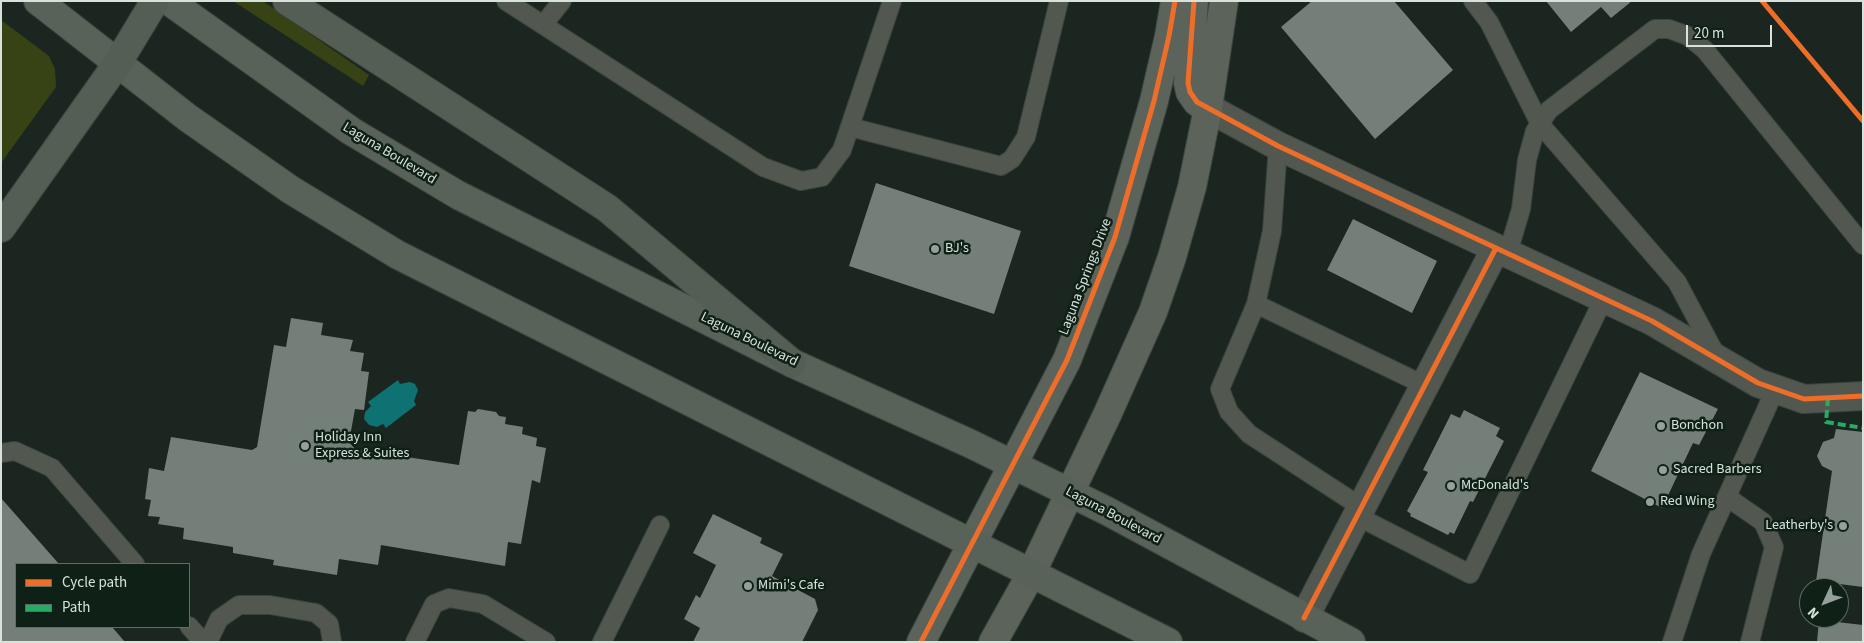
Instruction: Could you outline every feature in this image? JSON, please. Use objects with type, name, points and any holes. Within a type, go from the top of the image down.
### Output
[{"type":"highway","points":[[1,228],[117,64],[155,1]]},
{"type":"highway","points":[[288,1],[607,208],[792,362]]},
{"type":"main road","points":[[38,1],[188,118],[291,190],[398,255],[1168,642]]},
{"type":"main road","name":"Laguna Boulevard","points":[[169,1],[350,131],[458,195],[792,362],[1012,464],[1070,493],[1350,642]]},
{"type":"street","name":"Laguna Springs Drive","points":[[921,642],[970,543],[1067,360],[1115,237],[1154,101],[1170,36],[1175,1]]},
{"type":"street","points":[[1194,1],[1188,83],[1190,92],[1197,102],[1278,146],[1652,322],[1758,383],[1804,399],[1863,396]]},
{"type":"street","points":[[993,642],[1031,574],[1070,493],[1107,415],[1160,294],[1192,187],[1208,108],[1224,1]]},
{"type":"street","points":[[1304,618],[1424,385],[1502,250]]},
{"type":"lane","points":[[506,1],[772,172],[801,181],[822,177],[842,150],[892,1]]},
{"type":"lane","points":[[543,25],[562,1]]},
{"type":"lane","points":[[850,127],[1001,166],[1012,159],[1026,137],[1059,1]]},
{"type":"lane","points":[[1473,1],[1489,22],[1540,124],[1677,282],[1719,360]]},
{"type":"lane","points":[[1502,250],[1521,208],[1527,160],[1535,131],[1548,110],[1656,29],[1669,28],[1688,36],[1705,50],[1863,246]]},
{"type":"lane","points":[[1278,146],[1272,231],[1256,304],[1220,388],[1229,412],[1248,434],[1359,512],[1470,574],[1604,298]]},
{"type":"lane","points":[[1256,304],[1424,385]]},
{"type":"lane","points":[[1672,642],[1701,554],[1776,390]]},
{"type":"lane","points":[[1,453],[15,452],[52,468],[134,563]]},
{"type":"lane","points":[[1727,497],[1763,522],[1774,547],[1750,642]]},
{"type":"lane","points":[[602,642],[660,525]]},
{"type":"lane","points":[[415,642],[434,604],[449,598],[482,604],[546,642]]},
{"type":"lane","points":[[208,642],[219,619],[239,605],[270,605],[316,613],[329,624],[332,642]]},
{"type":"lane","points":[[190,627],[203,642]]},
{"type":"green space","points":[[233,1],[263,1],[369,75],[363,86]]},
{"type":"green space","points":[[1,20],[49,56],[55,69],[56,87],[1,163]]},
{"type":"water","points":[[398,380],[400,384],[410,382],[415,384],[418,390],[414,401],[416,405],[386,428],[383,424],[377,427],[369,425],[364,419],[365,412],[371,406],[368,402]]},
{"type":"building","points":[[1312,1],[1394,1],[1453,70],[1375,139],[1281,27]]},
{"type":"building","points":[[1546,1],[1632,1],[1611,18],[1601,7],[1571,32]]},
{"type":"building","name":"BJ's","points":[[876,183],[1021,231],[994,314],[849,266]]},
{"type":"building","points":[[1353,219],[1437,261],[1412,313],[1327,270]]},
{"type":"building","name":"Holiday Inn Express & Suites","points":[[291,318],[323,323],[321,335],[353,340],[350,351],[364,353],[361,371],[369,372],[364,410],[355,409],[349,442],[355,449],[459,465],[468,411],[475,412],[478,409],[496,412],[499,416],[506,417],[505,424],[523,427],[522,434],[537,438],[536,446],[546,448],[540,483],[532,480],[521,544],[508,542],[505,566],[381,545],[378,565],[339,559],[337,575],[273,565],[274,560],[233,553],[233,547],[183,539],[184,528],[158,524],[160,517],[148,516],[151,500],[145,499],[149,468],[164,471],[171,437],[252,450],[257,447],[274,345],[286,347]]},
{"type":"building","name":"Bonchon","points":[[1640,372],[1718,409],[1699,445],[1693,443],[1662,508],[1591,471]]},
{"type":"building","name":"McDonald's","points":[[1464,410],[1500,428],[1496,436],[1504,441],[1473,502],[1470,501],[1454,534],[1450,532],[1448,535],[1410,516],[1411,514],[1407,511],[1428,472],[1423,470],[1451,414],[1460,418]]},
{"type":"building","name":"Leatherby's","points":[[1836,429],[1863,432],[1863,587],[1849,585],[1849,578],[1816,578],[1832,471],[1822,466],[1817,456],[1823,442],[1834,438]]},
{"type":"building","points":[[1,498],[58,563],[15,563],[15,628],[113,628],[125,642],[1,642]]},
{"type":"building","name":"Mimi's Cafe","points":[[713,514],[762,538],[760,543],[783,554],[772,576],[815,599],[818,610],[802,642],[693,642],[700,628],[684,619],[696,595],[700,598],[716,565],[693,553]]},
{"type":"building","points":[[1849,623],[1863,625],[1863,642],[1817,642],[1818,628],[1849,628]]},
{"type":"marked path","points":[[1828,398],[1826,422],[1863,428]]},
{"type":"cycle path","points":[[921,642],[1067,360],[1115,237],[1154,101],[1175,1]]},
{"type":"cycle path","points":[[1194,1],[1188,83],[1190,92],[1197,102],[1278,146],[1496,248],[1304,618]]},
{"type":"cycle path","points":[[1762,1],[1863,121]]},
{"type":"cycle path","points":[[1496,248],[1652,321],[1758,383],[1804,399],[1863,396]]},
{"type":"place","name":"BJ's","points":[[935,249]]},
{"type":"place","name":"Bonchon","points":[[1661,426]]},
{"type":"place","name":"Holiday Inn Express & Suites","points":[[305,446]]},
{"type":"place","name":"Sacred Barbers","points":[[1663,470]]},
{"type":"place","name":"McDonald's","points":[[1451,486]]},
{"type":"place","name":"Red Wing","points":[[1650,502]]},
{"type":"place","name":"Leatherby's","points":[[1843,526]]},
{"type":"place","name":"Mimi's Cafe","points":[[748,586]]}]
